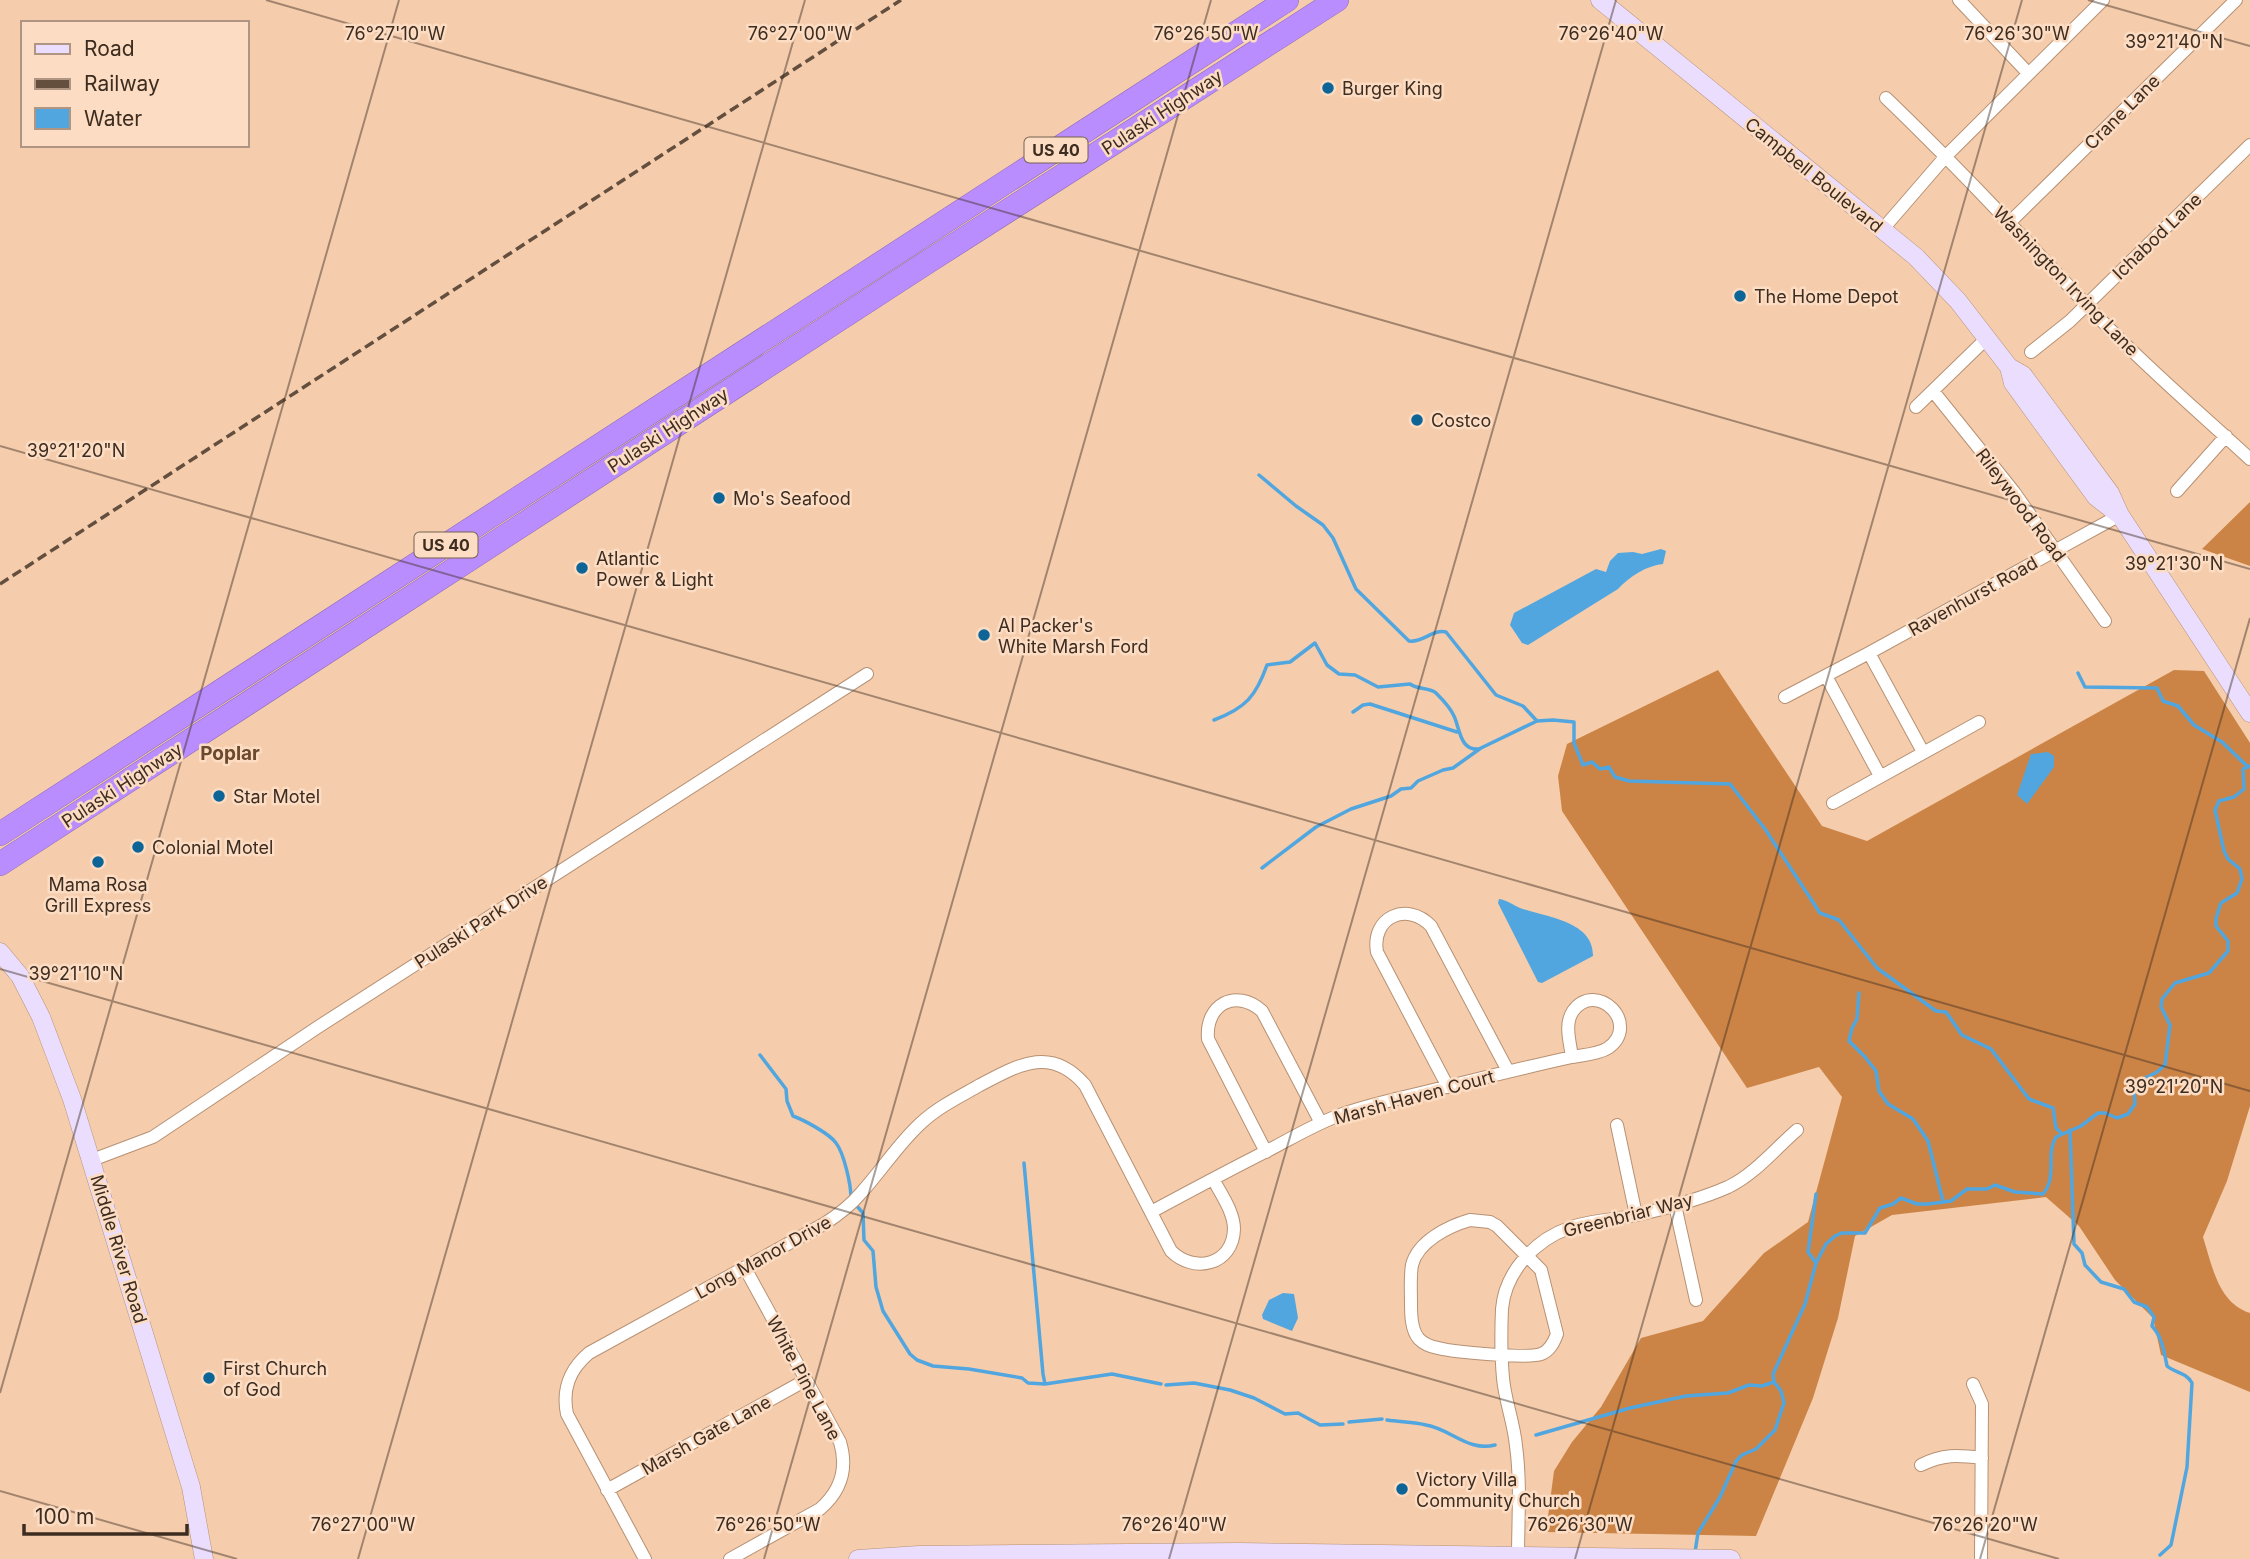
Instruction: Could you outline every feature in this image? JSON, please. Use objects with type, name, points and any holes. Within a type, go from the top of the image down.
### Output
[{"type":"highway","name":"Pulaski Highway","points":[[0,834],[1287,0]]},
{"type":"highway","name":"Pulaski Highway","points":[[0,864],[1337,0]]},
{"type":"street","name":"Campbell Boulevard","points":[[1600,0],[1934,274],[2009,367],[2023,375],[2110,493],[2120,515],[2250,713]]},
{"type":"street","points":[[1959,0],[2028,73]]},
{"type":"street","points":[[1882,230],[1946,156],[2103,0]]},
{"type":"street","name":"Crane Lane","points":[[2009,223],[2236,0]]},
{"type":"street","name":"Washington Irving Lane","points":[[1886,98],[1946,156],[2087,305],[2177,393],[2250,459]]},
{"type":"street","name":"Ichabod Lane","points":[[2031,352],[2087,305],[2250,145]]},
{"type":"street","points":[[1916,407],[1987,338]]},
{"type":"street","name":"Rileywood Road","points":[[1933,391],[2014,492],[2105,621]]},
{"type":"street","points":[[2177,491],[2225,436]]},
{"type":"street","name":"Ravenhurst Road","points":[[1785,696],[2120,515]]},
{"type":"street","points":[[1869,653],[1923,752]]},
{"type":"street","name":"Pulaski Park Drive","points":[[92,1160],[153,1137],[867,674]]},
{"type":"street","points":[[1826,676],[1880,776]]},
{"type":"street","points":[[1833,803],[1979,722]]},
{"type":"street","points":[[1448,1087],[1377,952],[1376,940],[1380,929],[1387,920],[1398,914],[1416,915],[1431,926],[1508,1071]]},
{"type":"street","name":"Middle River Road","points":[[0,951],[20,976],[41,1017],[68,1087],[191,1487],[204,1559]]},
{"type":"street","points":[[1266,1152],[1208,1040],[1210,1019],[1215,1010],[1224,1003],[1245,1000],[1262,1011],[1321,1123]]},
{"type":"street","name":"Marsh Haven Court","points":[[1151,1212],[1321,1123],[1361,1108],[1603,1050],[1615,1041],[1619,1032],[1620,1021],[1609,1005],[1590,1000],[1573,1011],[1568,1026],[1572,1057]]},
{"type":"street","name":"Long Manor Drive","points":[[645,1559],[567,1414],[565,1391],[573,1370],[589,1353],[824,1224],[844,1210],[909,1134],[936,1111],[1018,1065],[1045,1061],[1072,1072],[1085,1085],[1171,1251],[1196,1264],[1215,1260],[1229,1247],[1234,1228],[1231,1215],[1213,1179]]},
{"type":"street","points":[[1617,1125],[1636,1215]]},
{"type":"street","name":"Greenbriar Way","points":[[1518,1557],[1518,1464],[1515,1434],[1503,1380],[1502,1354],[1508,1281],[1528,1255],[1553,1234],[1571,1227],[1675,1205],[1740,1180],[1797,1130]]},
{"type":"street","points":[[1675,1205],[1696,1300]]},
{"type":"street","points":[[1470,1220],[1490,1222],[1528,1255],[1545,1279],[1557,1334],[1554,1342],[1541,1354],[1521,1356],[1440,1349],[1418,1338],[1412,1321],[1412,1265],[1430,1240],[1457,1224],[1470,1220]]},
{"type":"street","name":"White Pine Lane","points":[[730,1559],[820,1509],[835,1494],[844,1461],[840,1442],[744,1268]]},
{"type":"street","name":"Marsh Gate Lane","points":[[607,1490],[806,1380]]},
{"type":"street","points":[[1973,1384],[1982,1404],[1981,1559]]},
{"type":"street","points":[[1921,1465],[1936,1457],[1982,1458]]},
{"type":"street","points":[[858,1559],[919,1555],[1215,1552],[1404,1557],[1731,1559]]},
{"type":"shaded area","points":[[2250,502],[2250,566],[2202,549]]},
{"type":"shaded area","points":[[1718,670],[1822,826],[1867,841],[2174,670],[2204,671],[2250,743],[2250,1106],[2227,1181],[2203,1237],[2213,1271],[2223,1292],[2239,1308],[2250,1313],[2250,1392],[2161,1355],[2153,1318],[2115,1280],[2079,1226],[2046,1197],[1892,1215],[1855,1236],[1838,1318],[1813,1398],[1756,1536],[1546,1532],[1554,1471],[1572,1442],[1601,1407],[1641,1338],[1703,1321],[1764,1253],[1808,1222],[1842,1097],[1819,1067],[1747,1088],[1562,811],[1558,776],[1567,744]]},
{"type":"water","points":[[1661,549],[1666,551],[1663,564],[1639,572],[1618,589],[1528,645],[1522,643],[1510,625],[1514,613],[1596,569],[1606,572],[1610,561],[1618,553],[1642,554]]},
{"type":"water","points":[[2048,752],[2054,756],[2054,767],[2027,804],[2017,795],[2031,754]]},
{"type":"water","points":[[1499,899],[1577,928],[1586,935],[1593,956],[1542,983],[1538,982],[1498,903]]},
{"type":"water","points":[[1283,1293],[1294,1294],[1298,1318],[1292,1331],[1263,1319],[1262,1315],[1269,1300]]},
{"type":"waterway","points":[[1259,475],[1323,525],[1333,538],[1356,589],[1409,641],[1419,640],[1436,632],[1446,632],[1496,695],[1523,706],[1537,721]]},
{"type":"waterway","points":[[1214,720],[1234,711],[1248,700],[1259,685],[1267,665],[1290,662],[1315,643],[1327,665],[1339,674],[1355,675],[1378,687],[1410,684],[1433,691],[1453,713],[1464,743],[1468,747],[1479,749]]},
{"type":"waterway","points":[[2078,673],[2085,687],[2157,688],[2163,701],[2178,706],[2194,725],[2222,742],[2247,766]]},
{"type":"waterway","points":[[1353,712],[1370,704],[1457,732]]},
{"type":"waterway","points":[[1262,868],[1316,827],[1351,809],[1391,796],[1401,789],[1411,788],[1418,781],[1453,768],[1481,748],[1537,721],[1574,722],[1574,743],[1583,765],[1592,762],[1600,769],[1609,767],[1615,777],[1629,781],[1730,784],[1765,829],[1820,913],[1839,920],[1877,968],[1936,1011],[1946,1012],[1962,1035],[1991,1049],[2029,1099],[2053,1108],[2056,1128],[2062,1134]]},
{"type":"waterway","points":[[1695,1552],[1698,1533],[1720,1497],[1736,1461],[1756,1449],[1775,1430],[1784,1403],[1773,1374],[1805,1304],[1816,1263],[1826,1244],[1842,1233],[1865,1233],[1880,1208],[1901,1198],[1917,1204],[1951,1201],[1967,1189],[1987,1189],[1995,1185],[2015,1192],[2043,1194],[2050,1180],[2051,1151],[2056,1137],[2081,1126],[2098,1113],[2117,1118],[2128,1114],[2135,1104],[2136,1083],[2165,1065],[2170,1025],[2161,1007],[2162,999],[2175,983],[2209,973],[2228,951],[2228,941],[2216,926],[2216,918],[2221,903],[2237,893],[2242,879],[2240,869],[2228,859],[2224,851],[2215,810],[2219,801],[2234,797],[2244,789],[2243,769],[2250,766]]},
{"type":"waterway","points":[[1859,993],[1857,1019],[1849,1041],[1876,1071],[1879,1091],[1888,1104],[1913,1119],[1928,1141],[1943,1201]]},
{"type":"waterway","points":[[760,1055],[786,1089],[793,1116],[823,1132],[836,1143],[842,1154],[851,1198]]},
{"type":"waterway","points":[[2070,1130],[2074,1244],[2082,1253],[2085,1265],[2101,1282],[2124,1289],[2134,1302],[2147,1307],[2154,1317],[2152,1326],[2164,1350],[2167,1366],[2187,1377],[2192,1383],[2187,1467],[2171,1545],[2160,1555]]},
{"type":"waterway","points":[[1024,1163],[1045,1384]]},
{"type":"waterway","points":[[1816,1194],[1808,1252],[1816,1263]]},
{"type":"waterway","points":[[855,1204],[863,1213],[864,1240],[873,1251],[876,1287],[883,1311],[910,1354],[917,1360],[933,1366],[1022,1378],[1028,1383],[1045,1384],[1112,1374],[1161,1384]]},
{"type":"waterway","points":[[1536,1435],[1630,1408],[1686,1396],[1728,1393],[1749,1385],[1762,1386],[1774,1382]]},
{"type":"waterway","points":[[1166,1385],[1194,1383],[1230,1390],[1254,1398],[1285,1414],[1298,1413],[1320,1425],[1343,1424]]},
{"type":"waterway","points":[[1349,1422],[1382,1419]]},
{"type":"waterway","points":[[1387,1420],[1435,1427],[1476,1445],[1495,1445]]},
{"type":"railway","points":[[0,584],[901,0]]},
{"type":"place","name":"Burger King","points":[[1328,88]]},
{"type":"place","name":"The Home Depot","points":[[1740,296]]},
{"type":"place","name":"Costco","points":[[1417,420]]},
{"type":"place","name":"Mo's Seafood","points":[[719,498]]},
{"type":"place","name":"Atlantic Power & Light","points":[[582,568]]},
{"type":"place","name":"Al Packer's White Marsh Ford","points":[[984,635]]},
{"type":"place","name":"Star Motel","points":[[219,796]]},
{"type":"place","name":"Colonial Motel","points":[[138,847]]},
{"type":"place","name":"Mama Rosa Grill Express","points":[[98,862]]},
{"type":"place","name":"First Church of God","points":[[209,1378]]},
{"type":"place","name":"Victory Villa Community Church","points":[[1402,1489]]},
{"type":"district","name":"Poplar","points":[[230,753]]}]
